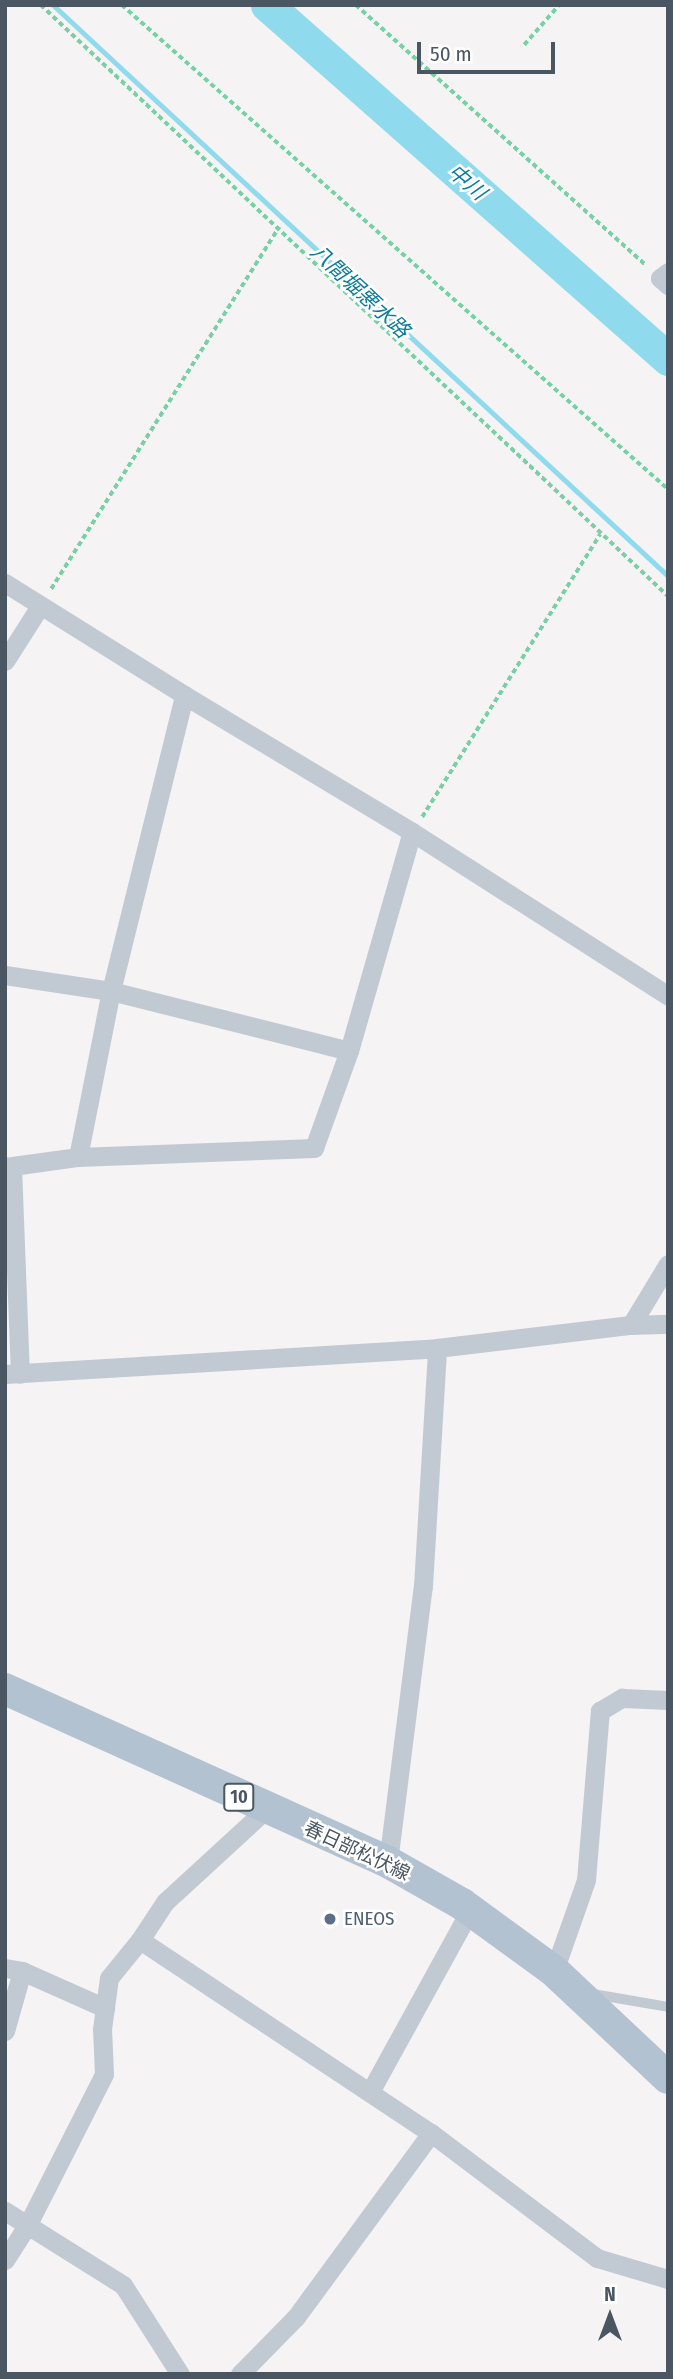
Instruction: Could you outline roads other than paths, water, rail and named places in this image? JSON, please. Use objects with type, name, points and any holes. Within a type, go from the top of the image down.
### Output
[{"type":"main road","name":"春日部松伏線","points":[[5,1689],[267,1810],[388,1862],[470,1910],[565,1981],[668,2078]]},
{"type":"street","points":[[5,583],[184,695],[412,832],[668,996]]},
{"type":"street","points":[[5,661],[40,606]]},
{"type":"street","points":[[78,1157],[111,991],[184,695]]},
{"type":"street","points":[[412,832],[349,1051],[313,1148],[78,1157],[9,1167],[13,1374],[437,1348],[631,1325],[668,1324]]},
{"type":"street","points":[[5,975],[111,991],[349,1051]]},
{"type":"street","points":[[631,1325],[668,1264]]},
{"type":"street","points":[[388,1862],[423,1586],[437,1348]]},
{"type":"street","points":[[565,1981],[586,1880],[600,1711],[622,1698],[668,1700]]},
{"type":"street","points":[[5,2260],[28,2224],[104,2074],[102,2029],[108,1978],[141,1940],[165,1902],[267,1810]]},
{"type":"street","points":[[370,2092],[470,1910]]},
{"type":"street","points":[[141,1940],[431,2133],[597,2258],[668,2279]]},
{"type":"street","points":[[5,2031],[14,1970],[105,2008]]},
{"type":"street","points":[[240,2374],[296,2317],[431,2133]]},
{"type":"street","points":[[5,2211],[123,2285],[180,2374]]},
{"type":"lane","points":[[565,1981],[668,2007]]},
{"type":"waterway","name":"八間堀悪水路","points":[[53,5],[668,576]]},
{"type":"waterway","name":"中川","points":[[267,5],[668,359]]},
{"type":"place","name":"ENEOS","points":[[330,1919]]}]
